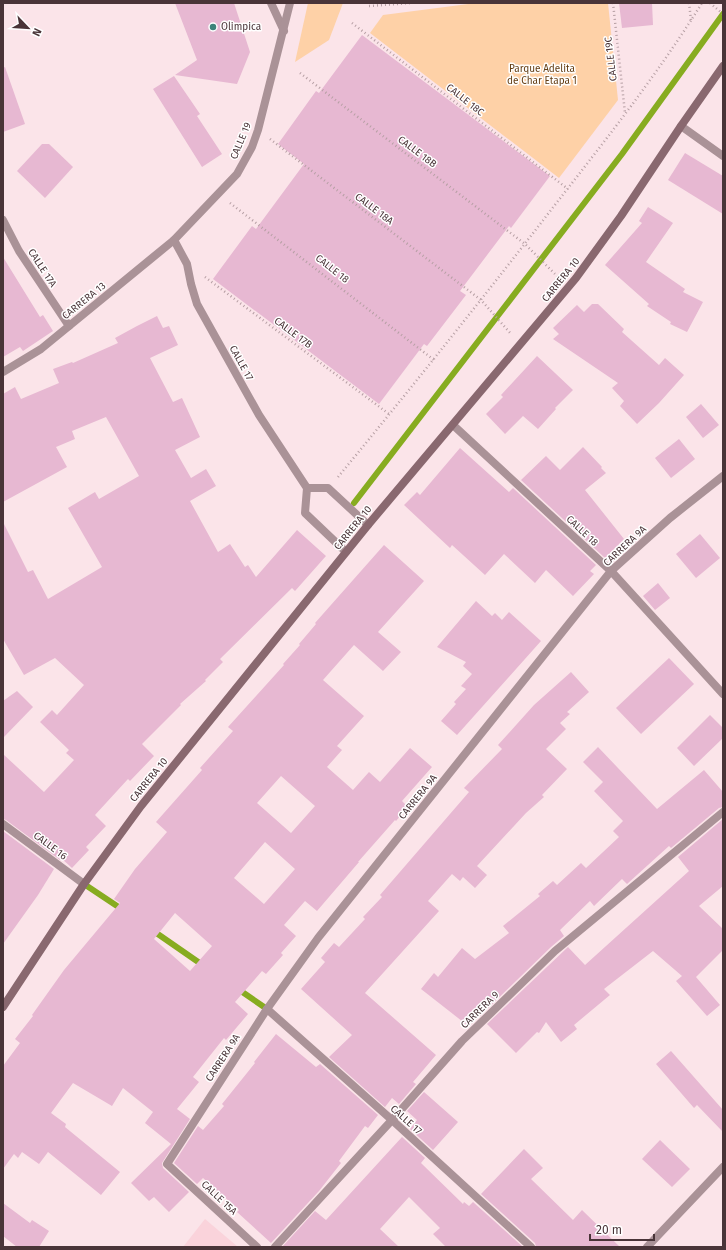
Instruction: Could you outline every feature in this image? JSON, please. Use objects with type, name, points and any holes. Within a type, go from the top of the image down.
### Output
[{"type":"street","points":[[271,3],[284,31]]},
{"type":"street","name":"CALLE 19","points":[[174,240],[237,174],[252,147],[258,130],[290,3]]},
{"type":"street","name":"CARRERA 10","points":[[3,1006],[84,884],[141,806],[368,525],[576,278],[622,216],[681,126],[723,66]]},
{"type":"street","points":[[681,126],[723,156]]},
{"type":"street","name":"CALLE 17A","points":[[3,220],[19,251],[69,326]]},
{"type":"street","name":"CALLE 17","points":[[174,240],[187,264],[197,304],[259,415],[307,488]]},
{"type":"street","name":"CARRERA 13","points":[[3,372],[41,349],[174,240]]},
{"type":"street","name":"CALLE 18","points":[[453,425],[611,571],[723,694]]},
{"type":"street","name":"CARRERA 9A","points":[[167,1164],[267,1009],[318,938],[611,571],[670,518],[723,476]]},
{"type":"street","points":[[346,552],[305,513],[307,488],[328,488],[368,525]]},
{"type":"street","name":"CARRERA 9","points":[[275,1247],[392,1120],[462,1041],[555,950],[723,812]]},
{"type":"street","name":"CALLE 16","points":[[3,824],[84,884]]},
{"type":"street","name":"CALLE 17","points":[[267,1009],[392,1120],[531,1247]]},
{"type":"street","name":"CALLE 15A","points":[[167,1164],[257,1247]]},
{"type":"street","points":[[647,1247],[723,1167]]},
{"type":"path","points":[[369,6],[411,3]]},
{"type":"path","name":"CALLE 19C","points":[[613,3],[625,114]]},
{"type":"path","points":[[689,3],[691,21]]},
{"type":"path","points":[[328,488],[434,360],[568,189],[625,114],[691,21],[702,3]]},
{"type":"path","points":[[710,3],[723,14]]},
{"type":"path","name":"CALLE 18C","points":[[352,23],[568,189]]},
{"type":"path","name":"CALLE 18B","points":[[300,73],[525,244],[547,266]]},
{"type":"path","name":"CALLE 18A","points":[[258,130],[481,300],[503,324]]},
{"type":"path","name":"CALLE 18","points":[[219,194],[434,360]]},
{"type":"path","name":"CALLE 17B","points":[[187,264],[389,414]]},
{"type":"shaded area","points":[[205,1219],[238,1247],[183,1247]]},
{"type":"green space","points":[[308,3],[343,3],[329,40],[295,62]]},
{"type":"green space","name":"Parque Adelita de Char Etapa 1","points":[[476,3],[608,3],[618,100],[559,178],[370,33],[383,15]]},
{"type":"building","name":"Olimpica","points":[[175,3],[234,3],[250,52],[237,84],[175,75],[197,60]]},
{"type":"building","points":[[619,3],[652,3],[653,25],[622,28]]},
{"type":"building","points":[[362,35],[550,176],[511,228],[509,226],[460,291],[466,295],[427,346],[424,344],[379,404],[213,279],[252,226],[256,229],[304,164],[278,144],[316,91],[319,93]]},
{"type":"building","points":[[5,67],[25,124],[3,132],[3,68]]},
{"type":"building","points":[[174,76],[200,114],[197,116],[222,154],[202,167],[153,89]]},
{"type":"building","points":[[42,144],[49,144],[73,167],[45,198],[17,171]]},
{"type":"building","points":[[685,153],[723,176],[723,214],[668,180]]},
{"type":"building","points":[[648,207],[673,223],[646,262],[685,289],[683,292],[703,302],[687,332],[670,324],[671,322],[647,306],[649,304],[605,265],[642,223],[639,221]]},
{"type":"building","points":[[3,257],[40,317],[43,315],[53,331],[23,351],[20,347],[3,357]]},
{"type":"building","points":[[592,304],[598,304],[624,329],[622,332],[659,365],[665,358],[684,375],[659,403],[637,424],[620,406],[624,401],[612,388],[618,383],[553,339],[559,334],[553,328],[577,305],[584,312]]},
{"type":"building","points":[[157,316],[163,328],[169,326],[178,345],[150,358],[173,402],[182,398],[200,437],[175,450],[191,478],[206,469],[216,486],[190,501],[218,552],[230,544],[245,567],[248,565],[256,577],[297,530],[326,556],[295,591],[292,588],[220,659],[223,662],[205,680],[206,681],[180,704],[181,705],[142,744],[154,756],[130,781],[128,779],[95,815],[106,826],[86,847],[89,850],[72,868],[61,858],[60,860],[3,819],[3,754],[44,792],[74,760],[66,753],[69,750],[40,722],[52,710],[57,715],[84,685],[55,658],[24,675],[3,639],[3,522],[28,572],[33,570],[48,599],[102,567],[68,508],[95,492],[99,499],[139,476],[106,417],[72,431],[75,439],[56,447],[67,467],[3,502],[3,394],[15,387],[21,399],[59,383],[53,369],[72,362],[73,363],[118,343],[115,338]]},
{"type":"building","points":[[537,356],[573,390],[555,408],[556,409],[538,429],[523,416],[505,434],[486,414],[503,397],[501,395]]},
{"type":"building","points":[[701,404],[719,425],[703,438],[686,417]]},
{"type":"building","points":[[679,439],[695,459],[671,478],[655,458]]},
{"type":"building","points":[[583,447],[606,473],[585,490],[624,539],[605,558],[521,480],[546,456],[560,470]]},
{"type":"building","points":[[460,448],[509,492],[513,488],[596,565],[590,571],[594,574],[573,596],[546,570],[535,583],[504,554],[485,575],[452,545],[450,548],[404,505],[417,492],[420,495]]},
{"type":"building","points":[[700,534],[720,558],[696,578],[676,554]]},
{"type":"building","points":[[384,545],[424,581],[378,632],[401,652],[383,671],[354,645],[323,680],[364,716],[337,746],[342,750],[327,767],[353,790],[369,772],[380,782],[410,748],[432,767],[402,801],[408,807],[358,862],[317,911],[305,901],[284,925],[296,936],[281,953],[283,955],[266,974],[262,971],[235,1002],[248,1014],[226,1040],[224,1038],[193,1077],[199,1082],[177,1109],[190,1119],[162,1163],[163,1168],[189,1192],[169,1212],[154,1197],[149,1201],[131,1183],[171,1144],[145,1123],[153,1112],[123,1088],[112,1106],[73,1083],[51,1113],[66,1124],[65,1127],[120,1172],[101,1195],[48,1152],[39,1164],[22,1152],[18,1158],[14,1154],[3,1169],[3,1066],[20,1043],[15,1039],[33,1016],[32,1015],[64,970],[120,903],[114,899],[135,869],[167,832],[156,822],[202,770],[200,768],[233,731],[228,727],[284,665],[283,664],[316,624],[315,623]],"holes":[[[281,776],[315,806],[291,833],[257,803]],[[265,842],[295,869],[264,904],[234,878]],[[175,913],[212,946],[190,971],[154,939]]]},
{"type":"building","points":[[658,583],[670,598],[655,610],[643,596]]},
{"type":"building","points":[[476,601],[492,616],[495,613],[502,620],[509,612],[541,641],[457,735],[441,721],[456,704],[454,702],[466,689],[461,686],[472,674],[463,666],[466,662],[437,647]]},
{"type":"building","points":[[669,658],[694,684],[641,734],[616,708]]},
{"type":"building","points":[[571,672],[589,692],[567,712],[570,714],[560,723],[566,729],[546,749],[567,769],[542,795],[544,797],[526,813],[477,866],[487,875],[475,888],[463,877],[460,881],[452,874],[428,901],[439,911],[365,993],[436,1055],[413,1082],[416,1084],[399,1104],[392,1098],[385,1107],[329,1057],[352,1035],[301,989],[325,962],[321,958],[334,943],[339,947],[365,919],[363,917],[382,897],[380,895],[469,792],[464,788],[502,749],[498,745],[534,705]]},
{"type":"building","points":[[17,691],[33,707],[3,738],[3,701]]},
{"type":"building","points":[[710,715],[723,728],[723,738],[694,766],[677,748]]},
{"type":"building","points":[[598,747],[657,809],[704,770],[723,792],[723,807],[719,808],[671,848],[669,846],[627,884],[622,879],[594,906],[590,901],[560,930],[564,936],[479,1017],[477,1014],[467,1025],[421,989],[434,973],[438,977],[462,948],[475,959],[509,933],[503,926],[540,896],[538,894],[553,881],[557,885],[581,863],[586,868],[619,837],[613,831],[623,821],[594,791],[603,782],[583,762]]},
{"type":"building","points":[[723,819],[723,886],[699,906],[723,929],[723,950],[696,977],[720,1005],[707,1016],[676,981],[682,976],[653,951],[604,989],[610,995],[574,1025],[577,1029],[561,1042],[546,1022],[539,1033],[537,1032],[516,1053],[487,1024],[568,947],[585,965],[689,871],[678,857]]},
{"type":"building","points":[[3,831],[54,869],[38,895],[3,944]]},
{"type":"building","points":[[276,1034],[316,1067],[320,1064],[378,1115],[368,1128],[365,1126],[339,1161],[341,1163],[319,1191],[271,1243],[237,1212],[239,1210],[203,1178],[197,1184],[174,1163],[198,1126],[203,1130],[224,1106],[222,1104]]},
{"type":"building","points":[[671,1051],[723,1110],[723,1132],[697,1105],[694,1108],[656,1064]]},
{"type":"building","points":[[424,1092],[458,1122],[433,1150],[410,1129],[417,1120],[407,1111]]},
{"type":"building","points":[[402,1137],[425,1158],[421,1163],[463,1204],[464,1202],[469,1206],[473,1202],[523,1247],[446,1247],[433,1234],[440,1228],[409,1197],[380,1229],[399,1247],[282,1247],[315,1211],[326,1220]]},
{"type":"building","points":[[660,1140],[690,1169],[672,1187],[642,1159]]},
{"type":"building","points":[[524,1149],[543,1168],[531,1179],[573,1220],[582,1210],[620,1247],[536,1247],[535,1243],[481,1194]]},
{"type":"building","points":[[3,1203],[30,1223],[32,1220],[49,1231],[39,1247],[17,1247],[3,1236]]},
{"type":"waterway","points":[[354,503],[622,154],[723,14]]},
{"type":"waterway","points":[[84,884],[123,910]]},
{"type":"waterway","points":[[152,930],[204,966]]},
{"type":"waterway","points":[[238,989],[267,1009]]},
{"type":"place","name":"Olimpica","points":[[213,27]]}]
